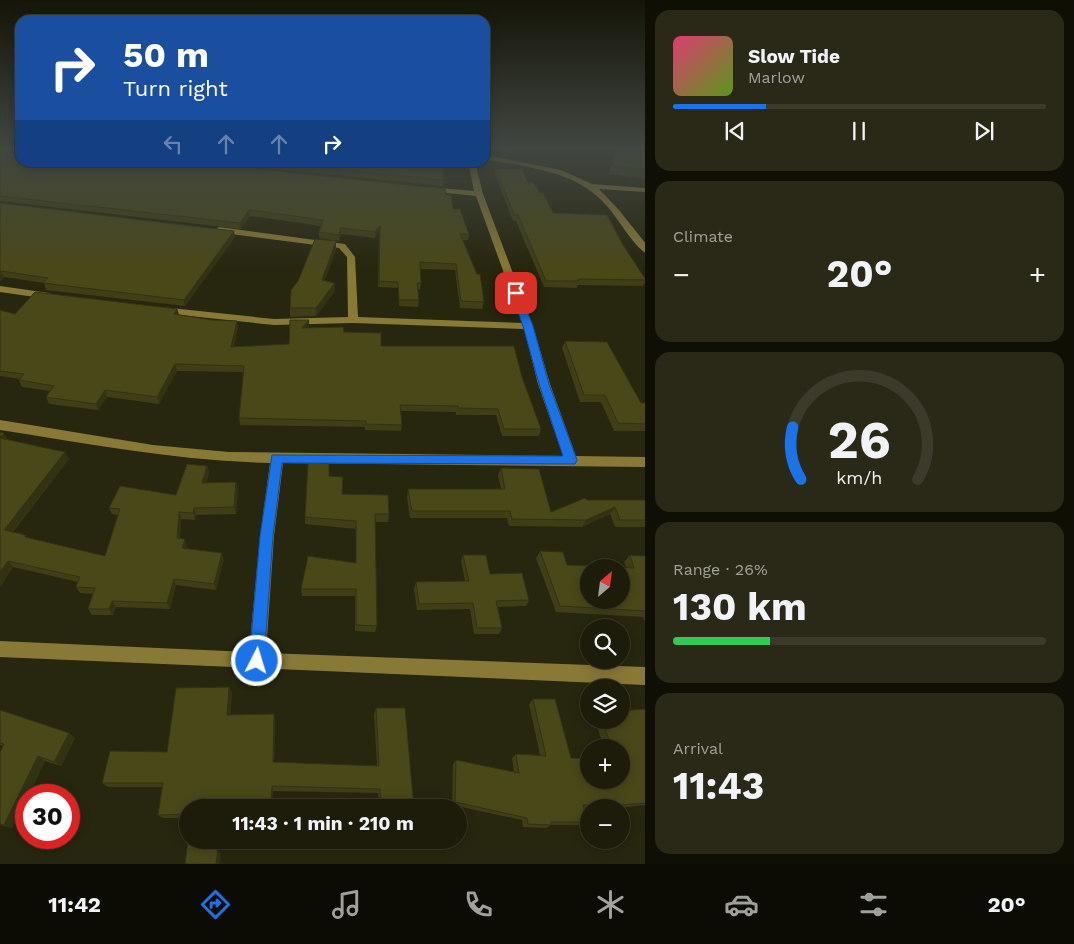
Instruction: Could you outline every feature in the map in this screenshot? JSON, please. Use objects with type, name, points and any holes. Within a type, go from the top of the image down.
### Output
[{"type":"street","points":[[433,189],[479,194]]},
{"type":"street","points":[[478,189],[528,326],[544,384],[571,460]]},
{"type":"street","points":[[595,189],[645,251]]},
{"type":"street","points":[[206,229],[342,246],[351,257],[353,320]]},
{"type":"street","points":[[0,289],[61,297]]},
{"type":"street","points":[[147,308],[274,322],[353,320],[528,326]]},
{"type":"street","points":[[0,425],[153,450],[229,457],[645,462]]},
{"type":"street","points":[[257,661],[266,536],[277,459]]},
{"type":"street","points":[[0,649],[645,676]]},
{"type":"building","points":[[0,189],[445,189],[446,195],[451,195],[453,209],[460,209],[469,234],[460,234],[477,274],[480,274],[484,302],[461,301],[456,264],[420,262],[421,283],[417,283],[419,300],[399,300],[398,282],[379,281],[380,226],[375,232],[341,228],[339,235],[319,232],[323,220],[249,210],[240,223],[0,196]]},
{"type":"building","points":[[504,189],[538,189],[540,193],[543,193],[553,213],[607,215],[645,280],[578,279],[579,281],[546,281],[518,215],[514,215]]},
{"type":"building","points":[[0,203],[234,231],[184,300],[43,283],[48,278],[0,272]]},
{"type":"building","points":[[315,239],[336,241],[322,280],[335,283],[316,308],[290,308],[291,290],[298,281]]},
{"type":"building","points":[[35,292],[177,309],[174,314],[212,320],[237,321],[231,347],[289,344],[290,320],[309,320],[302,328],[343,327],[344,332],[381,333],[381,346],[514,346],[522,377],[541,429],[504,429],[498,409],[458,408],[458,406],[400,405],[402,425],[366,424],[366,421],[239,418],[244,366],[175,364],[157,397],[105,390],[96,404],[46,397],[54,386],[19,380],[24,374],[0,371],[0,310],[15,314]]},
{"type":"building","points":[[565,341],[607,342],[641,403],[645,403],[645,424],[618,423],[605,395],[584,395]]},
{"type":"building","points":[[0,438],[65,452],[4,530],[26,535],[25,537],[105,556],[120,509],[109,508],[120,486],[176,495],[187,464],[207,466],[202,483],[236,482],[234,507],[194,508],[193,513],[179,512],[177,538],[185,539],[182,548],[222,553],[214,584],[174,579],[167,603],[112,601],[109,609],[88,609],[95,588],[76,587],[80,577],[8,561],[0,572]]},
{"type":"building","points":[[308,462],[329,463],[329,476],[343,477],[342,494],[388,495],[389,514],[375,514],[377,626],[356,625],[356,589],[301,589],[308,556],[356,563],[356,521],[305,517]]},
{"type":"building","points":[[501,468],[539,469],[551,512],[585,498],[587,500],[645,500],[645,520],[620,520],[615,507],[586,520],[512,519],[510,511],[412,511],[408,489],[505,489]]},
{"type":"building","points":[[540,551],[563,552],[567,565],[580,566],[580,607],[560,606]]},
{"type":"building","points":[[463,555],[486,555],[490,574],[522,573],[529,600],[496,601],[502,628],[477,628],[473,603],[419,604],[416,582],[469,581]]},
{"type":"building","points":[[630,555],[645,556],[645,611],[612,609],[630,609],[630,568],[634,568]]},
{"type":"building","points":[[229,687],[227,715],[274,714],[273,762],[379,766],[376,708],[405,708],[413,799],[381,799],[380,789],[272,786],[271,799],[179,799],[179,814],[158,815],[163,783],[102,783],[110,751],[167,752],[176,688]]},
{"type":"building","points":[[533,699],[555,699],[571,758],[580,758],[580,789],[630,789],[630,739],[609,739],[605,729],[630,729],[630,710],[645,709],[645,803],[630,804],[630,799],[580,799],[580,822],[551,822],[551,825],[528,824],[527,818],[467,805],[467,799],[455,799],[456,760],[519,773],[516,754],[546,756]]},
{"type":"building","points":[[0,710],[69,733],[54,762],[38,756],[24,784],[15,784],[15,803],[4,825],[0,824],[0,752],[4,744],[0,743]]},
{"type":"building","points":[[187,849],[218,850],[216,864],[185,864]]},
{"type":"route","points":[[257,661],[266,536],[277,459],[571,460],[544,384],[528,326],[516,293]]}]
